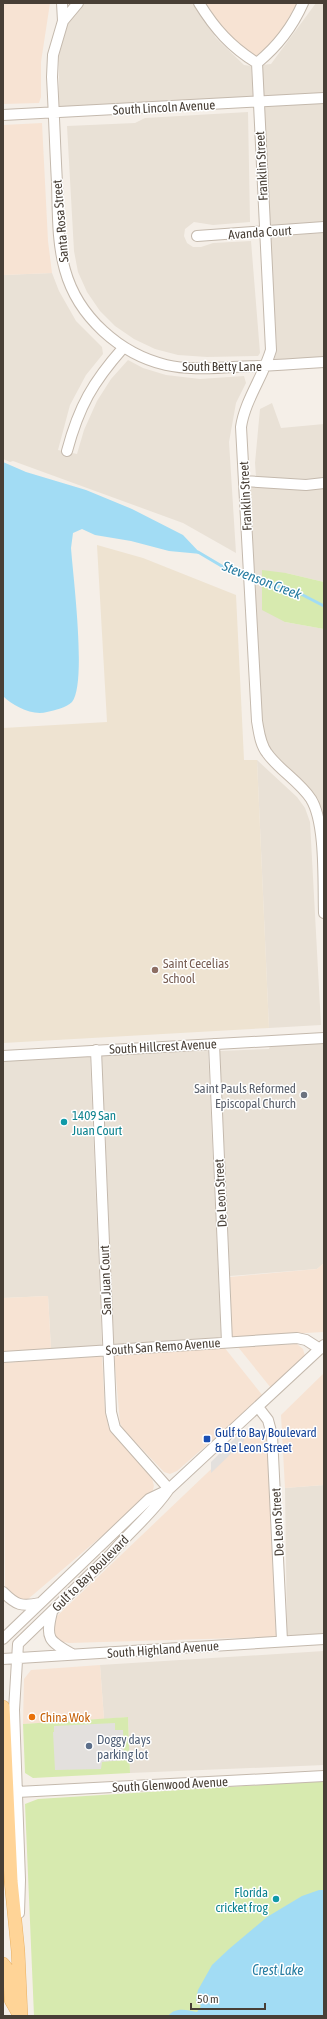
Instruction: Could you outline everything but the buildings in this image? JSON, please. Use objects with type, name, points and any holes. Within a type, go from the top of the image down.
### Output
[{"type":"main road","points":[[3,1708],[11,1881],[18,1951],[20,2016]]},
{"type":"main road","points":[[3,1964],[10,1973],[11,2000],[20,2016]]},
{"type":"street","name":"Santa Rosa Street","points":[[62,3],[63,21],[53,55],[52,76],[59,242],[65,271],[74,292],[88,315],[102,331],[123,348]]},
{"type":"street","points":[[63,21],[78,3]]},
{"type":"street","points":[[199,3],[221,35],[240,53],[256,63],[273,50],[286,35],[303,3]]},
{"type":"street","name":"Franklin Street","points":[[256,63],[271,350],[266,365],[243,415],[241,427],[257,721],[260,737],[266,752],[311,800],[318,814],[323,866],[324,913]]},
{"type":"street","name":"South Lincoln Avenue","points":[[3,115],[324,98]]},
{"type":"street","name":"Avanda Court","points":[[197,236],[324,228]]},
{"type":"street","points":[[68,451],[81,407],[90,391],[123,348]]},
{"type":"street","name":"South Betty Lane","points":[[123,348],[167,365],[201,368],[324,362]]},
{"type":"street","points":[[244,481],[306,484],[324,483]]},
{"type":"street","name":"South Hillcrest Avenue","points":[[3,1056],[324,1038]]},
{"type":"street","name":"De Leon Street","points":[[214,1044],[227,1342]]},
{"type":"street","name":"San Juan Court","points":[[96,1050],[111,1412],[115,1428],[170,1489]]},
{"type":"street","name":"South San Remo Avenue","points":[[3,1357],[297,1338],[322,1347]]},
{"type":"street","name":"Gulf to Bay Boulevard","points":[[18,1951],[20,1880],[14,1710],[18,1644],[158,1506],[170,1489],[322,1347]]},
{"type":"street","name":"De Leon Street","points":[[258,1407],[268,1420],[272,1436],[282,1641]]},
{"type":"street","name":"Gulf to Bay Boulevard","points":[[3,1639],[149,1499],[170,1489]]},
{"type":"street","points":[[3,1592],[15,1603],[29,1605],[40,1603]]},
{"type":"street","points":[[52,1612],[47,1628],[49,1636],[55,1645],[72,1654]]},
{"type":"street","name":"South Highland Avenue","points":[[3,1659],[324,1639]]},
{"type":"street","name":"South Glenwood Avenue","points":[[17,1792],[324,1776]]},
{"type":"shaded area","points":[[3,3],[50,3],[41,62],[41,97],[39,103],[3,104]]},
{"type":"shaded area","points":[[85,3],[193,3],[216,38],[244,65],[251,66],[253,97],[59,107],[59,55],[68,23]]},
{"type":"shaded area","points":[[206,3],[297,3],[281,32],[268,47],[256,57],[244,49],[225,32]]},
{"type":"shaded area","points":[[316,3],[324,3],[324,93],[264,97],[262,65],[271,64]]},
{"type":"shaded area","points":[[324,103],[324,222],[270,226],[264,107]]},
{"type":"shaded area","points":[[248,112],[250,222],[213,225],[194,222],[185,229],[184,236],[187,243],[193,247],[201,247],[213,243],[251,241],[260,353],[258,356],[207,357],[178,355],[155,349],[134,339],[115,326],[100,311],[87,292],[78,272],[74,251],[67,126],[135,123],[145,118]]},
{"type":"shaded area","points":[[42,123],[48,241],[52,273],[3,275],[3,125]]},
{"type":"shaded area","points":[[324,233],[324,357],[274,360],[277,350],[270,236]]},
{"type":"shaded area","points":[[52,273],[59,291],[76,321],[102,347],[103,354],[86,375],[70,405],[58,450],[77,454],[84,430],[97,401],[111,379],[128,360],[143,368],[166,375],[200,379],[244,376],[246,383],[236,403],[229,442],[236,553],[183,523],[13,461],[10,462],[3,459],[3,275]]},
{"type":"shaded area","points":[[272,403],[281,428],[324,424],[324,478],[306,479],[256,477],[255,463],[260,409]]},
{"type":"shaded area","points":[[250,486],[306,490],[324,488],[324,582],[286,573],[285,622],[324,629],[324,818],[317,798],[271,750],[265,736],[262,720]]},
{"type":"shaded area","points":[[97,545],[143,558],[236,595],[244,760],[257,760],[269,1028],[3,1043],[3,728],[107,722]]},
{"type":"shaded area","points":[[257,760],[297,797],[305,808],[310,822],[321,1025],[269,1028]]},
{"type":"shaded area","points":[[324,1043],[324,1263],[317,1269],[230,1276],[220,1051],[269,1049],[270,1046]]},
{"type":"shaded area","points":[[208,1051],[221,1337],[114,1345],[102,1055]]},
{"type":"shaded area","points":[[90,1056],[102,1346],[51,1349],[48,1296],[3,1298],[3,1061]]},
{"type":"shaded area","points":[[324,1263],[324,1332],[232,1337],[230,1277],[317,1269]]},
{"type":"shaded area","points":[[48,1296],[51,1349],[3,1352],[3,1298]]},
{"type":"shaded area","points":[[297,1344],[303,1349],[305,1356],[271,1388],[238,1347]]},
{"type":"shaded area","points":[[224,1347],[263,1396],[177,1471],[170,1474],[164,1472],[123,1429],[120,1423],[114,1355]]},
{"type":"shaded area","points":[[102,1356],[105,1412],[109,1429],[152,1478],[154,1486],[152,1493],[28,1599],[18,1599],[5,1586],[3,1363]]},
{"type":"shaded area","points":[[324,1373],[324,1485],[285,1488],[281,1415]]},
{"type":"shaded area","points":[[244,1429],[244,1441],[211,1473],[211,1462]]},
{"type":"shaded area","points":[[259,1432],[267,1440],[276,1637],[69,1643],[59,1641],[53,1628],[56,1617],[248,1434]]},
{"type":"shaded area","points":[[324,1485],[324,1634],[287,1636],[285,1488]]},
{"type":"shaded area","points":[[324,1651],[324,1765],[130,1773],[128,1717],[104,1719],[100,1665]]},
{"type":"shaded area","points":[[100,1665],[104,1719],[23,1724],[24,1679],[31,1670]]},
{"type":"shaded area","name":"Doggy days parking lot","points":[[115,1723],[115,1730],[123,1730],[124,1760],[102,1762],[101,1769],[55,1770],[54,1726]]},
{"type":"green space","points":[[262,570],[286,573],[324,582],[324,629],[285,622],[262,610]]},
{"type":"green space","points":[[128,1717],[130,1773],[33,1778],[25,1773],[23,1724]]},
{"type":"green space","points":[[324,1781],[324,2016],[34,2016],[25,1804],[38,1799]]},
{"type":"water","points":[[3,462],[26,472],[86,490],[132,509],[183,535],[201,554],[169,551],[131,541],[95,535],[82,529],[73,533],[71,548],[79,653],[76,691],[72,702],[67,706],[41,713],[35,713],[17,707],[3,696]]},
{"type":"water","name":"Crest Lake","points":[[319,1890],[324,1890],[324,2016],[168,2016],[174,2011],[178,2010],[197,2012],[201,2006],[196,2000],[198,1990],[212,1965],[267,1917],[302,1896]]},
{"type":"waterway","name":"Stevenson Creek","points":[[198,552],[225,568],[246,577]]},
{"type":"waterway","name":"Stevenson Creek","points":[[251,579],[297,592],[324,606]]},
{"type":"place","name":"Saint Cecelias School","points":[[155,970]]},
{"type":"place","name":"Saint Pauls Reformed Episcopal Church","points":[[304,1095]]},
{"type":"place","name":"1409 San Juan Court","points":[[64,1122]]},
{"type":"place","name":"Gulf to Bay Boulevard & De Leon Street","points":[[207,1439]]},
{"type":"place","name":"China Wok","points":[[32,1717]]},
{"type":"place","name":"Doggy days parking lot","points":[[89,1746]]},
{"type":"place","name":"Florida cricket frog","points":[[276,1899]]}]
